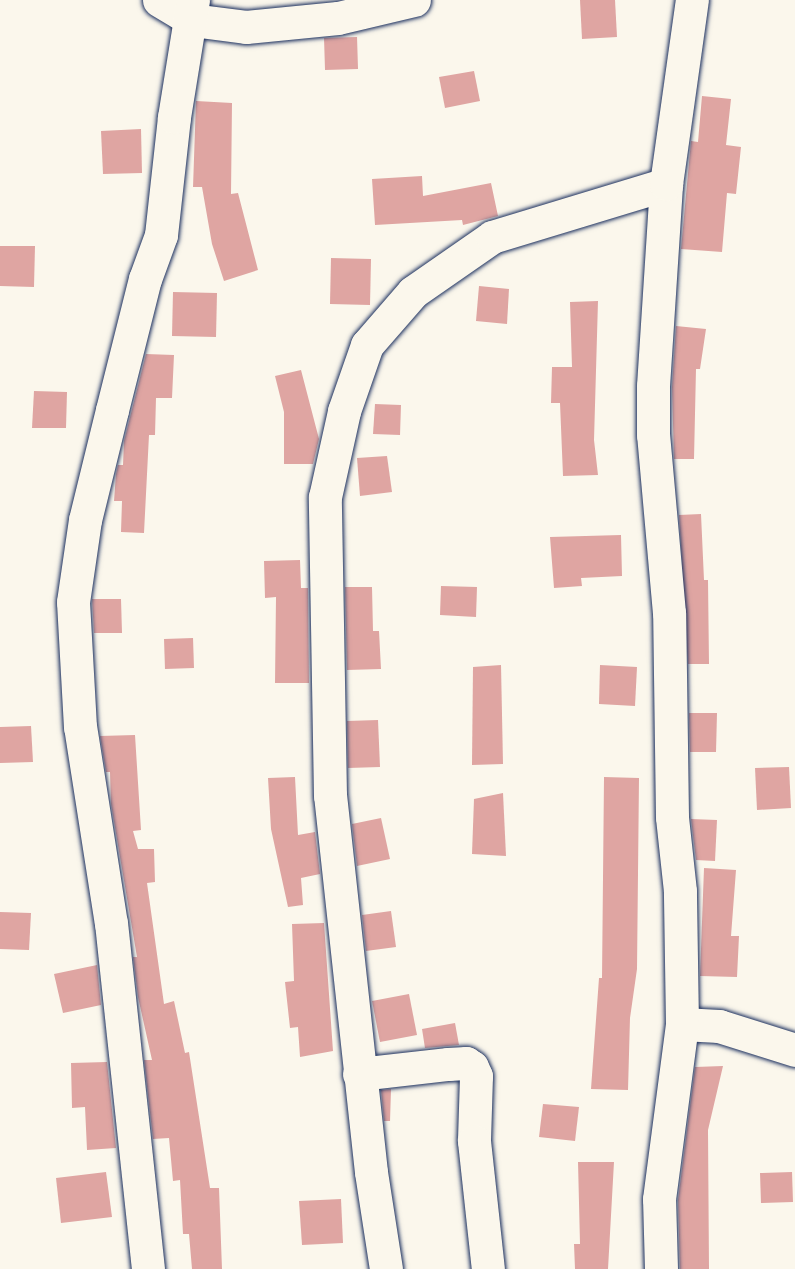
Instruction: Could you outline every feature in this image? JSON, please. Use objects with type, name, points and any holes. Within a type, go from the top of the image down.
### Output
[{"type":"street","points":[[159,0],[246,27],[338,18],[414,0]]},
{"type":"street","points":[[661,1269],[659,1199],[682,1024],[680,891],[672,817],[669,613],[653,435],[666,184],[692,0]]},
{"type":"street","points":[[148,1269],[111,924],[80,727],[73,602],[85,520],[145,279],[161,235],[174,117],[192,10]]},
{"type":"street","points":[[386,1269],[359,1074],[330,796],[325,497],[344,411],[367,345],[413,292],[492,237],[666,184]]},
{"type":"street","points":[[682,1024],[719,1026],[795,1050]]},
{"type":"street","points":[[359,1074],[466,1063],[472,1067],[476,1076],[474,1141],[488,1269]]},
{"type":"building","points":[[580,0],[615,0],[617,37],[582,39]]},
{"type":"building","points":[[357,37],[358,69],[325,70],[324,38]]},
{"type":"building","points":[[474,71],[480,101],[445,108],[439,77]]},
{"type":"building","points":[[702,96],[731,99],[726,145],[741,147],[736,194],[727,193],[722,252],[681,249],[691,141],[698,142]]},
{"type":"building","points":[[196,101],[232,103],[231,194],[238,193],[258,270],[224,281],[212,244],[202,187],[193,187]]},
{"type":"building","points":[[141,129],[142,173],[103,174],[101,131]]},
{"type":"building","points":[[422,176],[423,196],[491,183],[498,216],[463,225],[462,220],[375,225],[372,179]]},
{"type":"building","points":[[0,246],[35,246],[34,287],[0,286]]},
{"type":"building","points":[[331,258],[371,259],[370,305],[330,304]]},
{"type":"building","points":[[479,286],[509,289],[507,324],[476,321]]},
{"type":"building","points":[[173,292],[217,293],[216,337],[172,336]]},
{"type":"building","points":[[598,301],[594,440],[598,475],[563,476],[560,403],[551,403],[552,367],[572,367],[570,302]]},
{"type":"building","points":[[676,326],[706,329],[700,369],[696,369],[694,459],[674,459],[672,387]]},
{"type":"building","points":[[146,354],[174,355],[172,398],[156,398],[155,435],[149,435],[144,533],[121,532],[122,501],[114,501],[116,474],[118,465],[123,465],[124,441]]},
{"type":"building","points":[[301,370],[319,439],[313,464],[284,464],[284,412],[275,376]]},
{"type":"building","points":[[34,391],[67,392],[66,428],[32,428]]},
{"type":"building","points":[[375,404],[401,405],[400,435],[373,434]]},
{"type":"building","points":[[387,456],[392,492],[360,496],[357,458]]},
{"type":"building","points":[[701,514],[704,580],[708,580],[709,664],[688,664],[679,515]]},
{"type":"building","points":[[621,535],[622,576],[581,578],[582,586],[554,588],[550,537]]},
{"type":"building","points":[[300,560],[301,588],[308,588],[309,683],[275,683],[276,597],[265,598],[264,561]]},
{"type":"building","points":[[441,586],[477,587],[476,617],[440,615]]},
{"type":"building","points":[[345,587],[372,587],[373,631],[379,631],[381,669],[347,670]]},
{"type":"building","points":[[92,599],[121,599],[122,633],[94,633]]},
{"type":"building","points":[[193,638],[194,668],[165,669],[164,639]]},
{"type":"building","points":[[501,665],[503,764],[472,765],[473,667]]},
{"type":"building","points":[[600,665],[637,667],[635,706],[599,704]]},
{"type":"building","points":[[689,713],[717,713],[716,752],[690,752]]},
{"type":"building","points":[[378,720],[380,767],[348,768],[347,721]]},
{"type":"building","points":[[31,726],[33,762],[0,763],[0,727]]},
{"type":"building","points":[[135,735],[141,830],[133,831],[138,849],[154,849],[155,882],[147,883],[164,1004],[174,1001],[185,1053],[189,1052],[210,1188],[219,1188],[222,1269],[192,1269],[189,1234],[183,1234],[180,1180],[173,1181],[169,1138],[153,1139],[144,1060],[152,1060],[138,997],[133,957],[137,957],[111,804],[110,772],[106,772],[100,736]]},
{"type":"building","points":[[789,767],[791,808],[757,810],[755,768]]},
{"type":"building","points":[[295,777],[298,835],[315,832],[320,874],[301,878],[303,905],[288,907],[271,829],[268,778]]},
{"type":"building","points":[[604,777],[639,778],[637,969],[630,1018],[628,1090],[591,1089],[599,978],[602,978]]},
{"type":"building","points":[[503,793],[506,856],[472,854],[474,799]]},
{"type":"building","points":[[381,818],[390,859],[357,866],[352,824]]},
{"type":"building","points":[[691,819],[717,820],[715,861],[696,860]]},
{"type":"building","points":[[704,868],[736,870],[731,936],[739,936],[737,977],[700,976]]},
{"type":"building","points":[[391,911],[396,947],[366,951],[362,915]]},
{"type":"building","points":[[0,912],[31,913],[29,950],[0,949]]},
{"type":"building","points":[[324,923],[333,1051],[300,1057],[298,1027],[290,1028],[285,982],[294,981],[292,924]]},
{"type":"building","points":[[97,965],[101,1005],[63,1013],[54,974]]},
{"type":"building","points":[[409,994],[417,1035],[380,1042],[372,1001]]},
{"type":"building","points":[[455,1023],[459,1045],[425,1048],[422,1029]]},
{"type":"building","points":[[107,1062],[116,1148],[87,1150],[85,1107],[72,1108],[71,1063]]},
{"type":"building","points":[[723,1066],[708,1130],[709,1269],[680,1269],[678,1200],[695,1067]]},
{"type":"building","points":[[391,1089],[390,1121],[384,1121],[381,1090]]},
{"type":"building","points":[[543,1104],[579,1107],[575,1141],[539,1137]]},
{"type":"building","points":[[578,1162],[614,1162],[608,1269],[575,1269],[574,1244],[580,1244]]},
{"type":"building","points":[[106,1172],[112,1217],[61,1223],[56,1178]]},
{"type":"building","points":[[792,1172],[793,1202],[761,1203],[760,1173]]},
{"type":"building","points":[[341,1199],[343,1243],[302,1245],[299,1201]]}]
